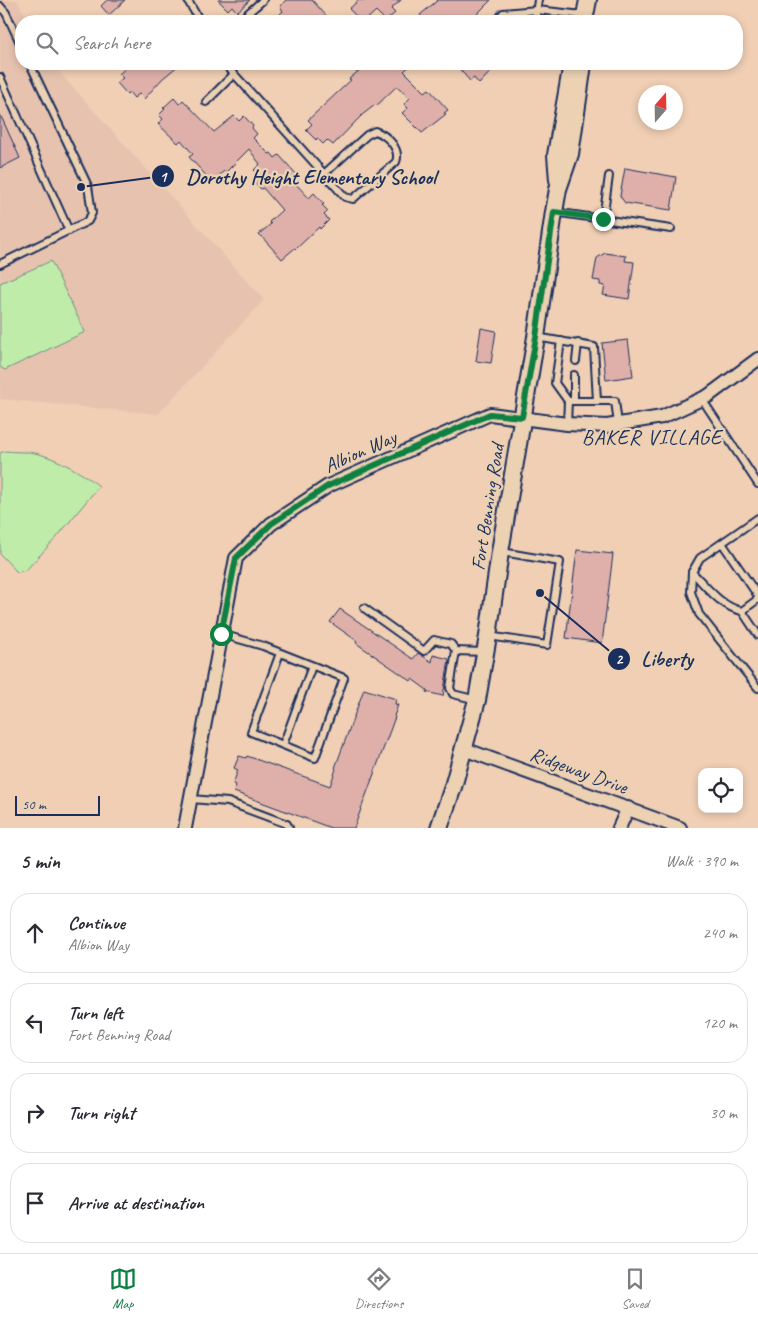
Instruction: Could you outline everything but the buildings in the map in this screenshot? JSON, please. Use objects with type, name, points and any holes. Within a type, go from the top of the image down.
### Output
[{"type":"street","name":"Fort Benning Road","points":[[558,189],[556,155],[571,70]]},
{"type":"street","name":"Fort Benning Road","points":[[439,828],[453,787],[477,700],[536,337],[554,212],[558,189],[570,154],[582,70]]},
{"type":"street","name":"Albion Way","points":[[185,828],[236,558],[271,524],[328,486],[490,414],[566,424],[606,426],[662,417],[708,396],[758,359]]},
{"type":"street","name":"Ridgeway Drive","points":[[464,749],[680,828]]},
{"type":"street","points":[[619,828],[628,808]]},
{"type":"lane","points":[[246,15],[263,0]]},
{"type":"lane","points":[[536,15],[538,0]]},
{"type":"lane","points":[[188,1],[196,15]]},
{"type":"lane","points":[[0,6],[6,13],[15,32]]},
{"type":"lane","points":[[502,15],[504,13],[537,10],[586,12]]},
{"type":"lane","points":[[0,264],[88,221],[92,213],[88,186],[33,70]]},
{"type":"lane","points":[[230,70],[324,174],[345,197],[353,199],[396,162],[397,150],[382,134],[374,131],[367,135],[324,174]]},
{"type":"lane","points":[[206,102],[234,74]]},
{"type":"lane","points":[[0,77],[69,231]]},
{"type":"lane","points":[[603,219],[609,176]]},
{"type":"lane","points":[[554,212],[671,229]]},
{"type":"lane","points":[[536,337],[594,346],[597,401]]},
{"type":"lane","points":[[561,341],[555,383],[571,401],[615,401],[618,424]]},
{"type":"lane","points":[[576,361],[578,343]]},
{"type":"lane","points":[[566,424],[574,375]]},
{"type":"lane","points":[[702,399],[758,484]]},
{"type":"lane","points":[[758,518],[700,558],[692,572],[691,592],[699,614],[758,688]]},
{"type":"lane","points":[[692,572],[716,596],[734,610],[742,611],[758,597],[722,543]]},
{"type":"lane","points":[[456,651],[487,644],[547,645],[560,562],[500,552]]},
{"type":"lane","points":[[364,608],[424,651],[434,640],[451,644],[456,651],[450,688],[453,694],[477,700]]},
{"type":"lane","points":[[742,611],[758,635]]},
{"type":"lane","points":[[221,634],[263,646],[344,678],[315,758],[251,732],[280,653]]},
{"type":"lane","points":[[283,745],[312,666]]},
{"type":"lane","points":[[190,798],[228,802],[287,824],[289,828]]},
{"type":"shaded area","points":[[0,0],[17,0],[26,15],[15,15],[15,70],[58,70],[264,300],[158,414],[0,399]]},
{"type":"green space","points":[[51,261],[85,332],[5,370],[0,367],[0,283]]},
{"type":"green space","points":[[6,451],[29,452],[57,460],[99,486],[57,537],[26,570],[17,572],[0,554],[0,453]]},
{"type":"place","name":"Dorothy Height Elementary School","points":[[81,187]]},
{"type":"place","name":"Liberty","points":[[540,593]]},
{"type":"district","name":"BAKER VILLAGE","points":[[652,437]]},
{"type":"route","points":[[221,634],[236,558],[271,524],[328,486],[490,414],[522,417],[554,212],[603,219]]}]
